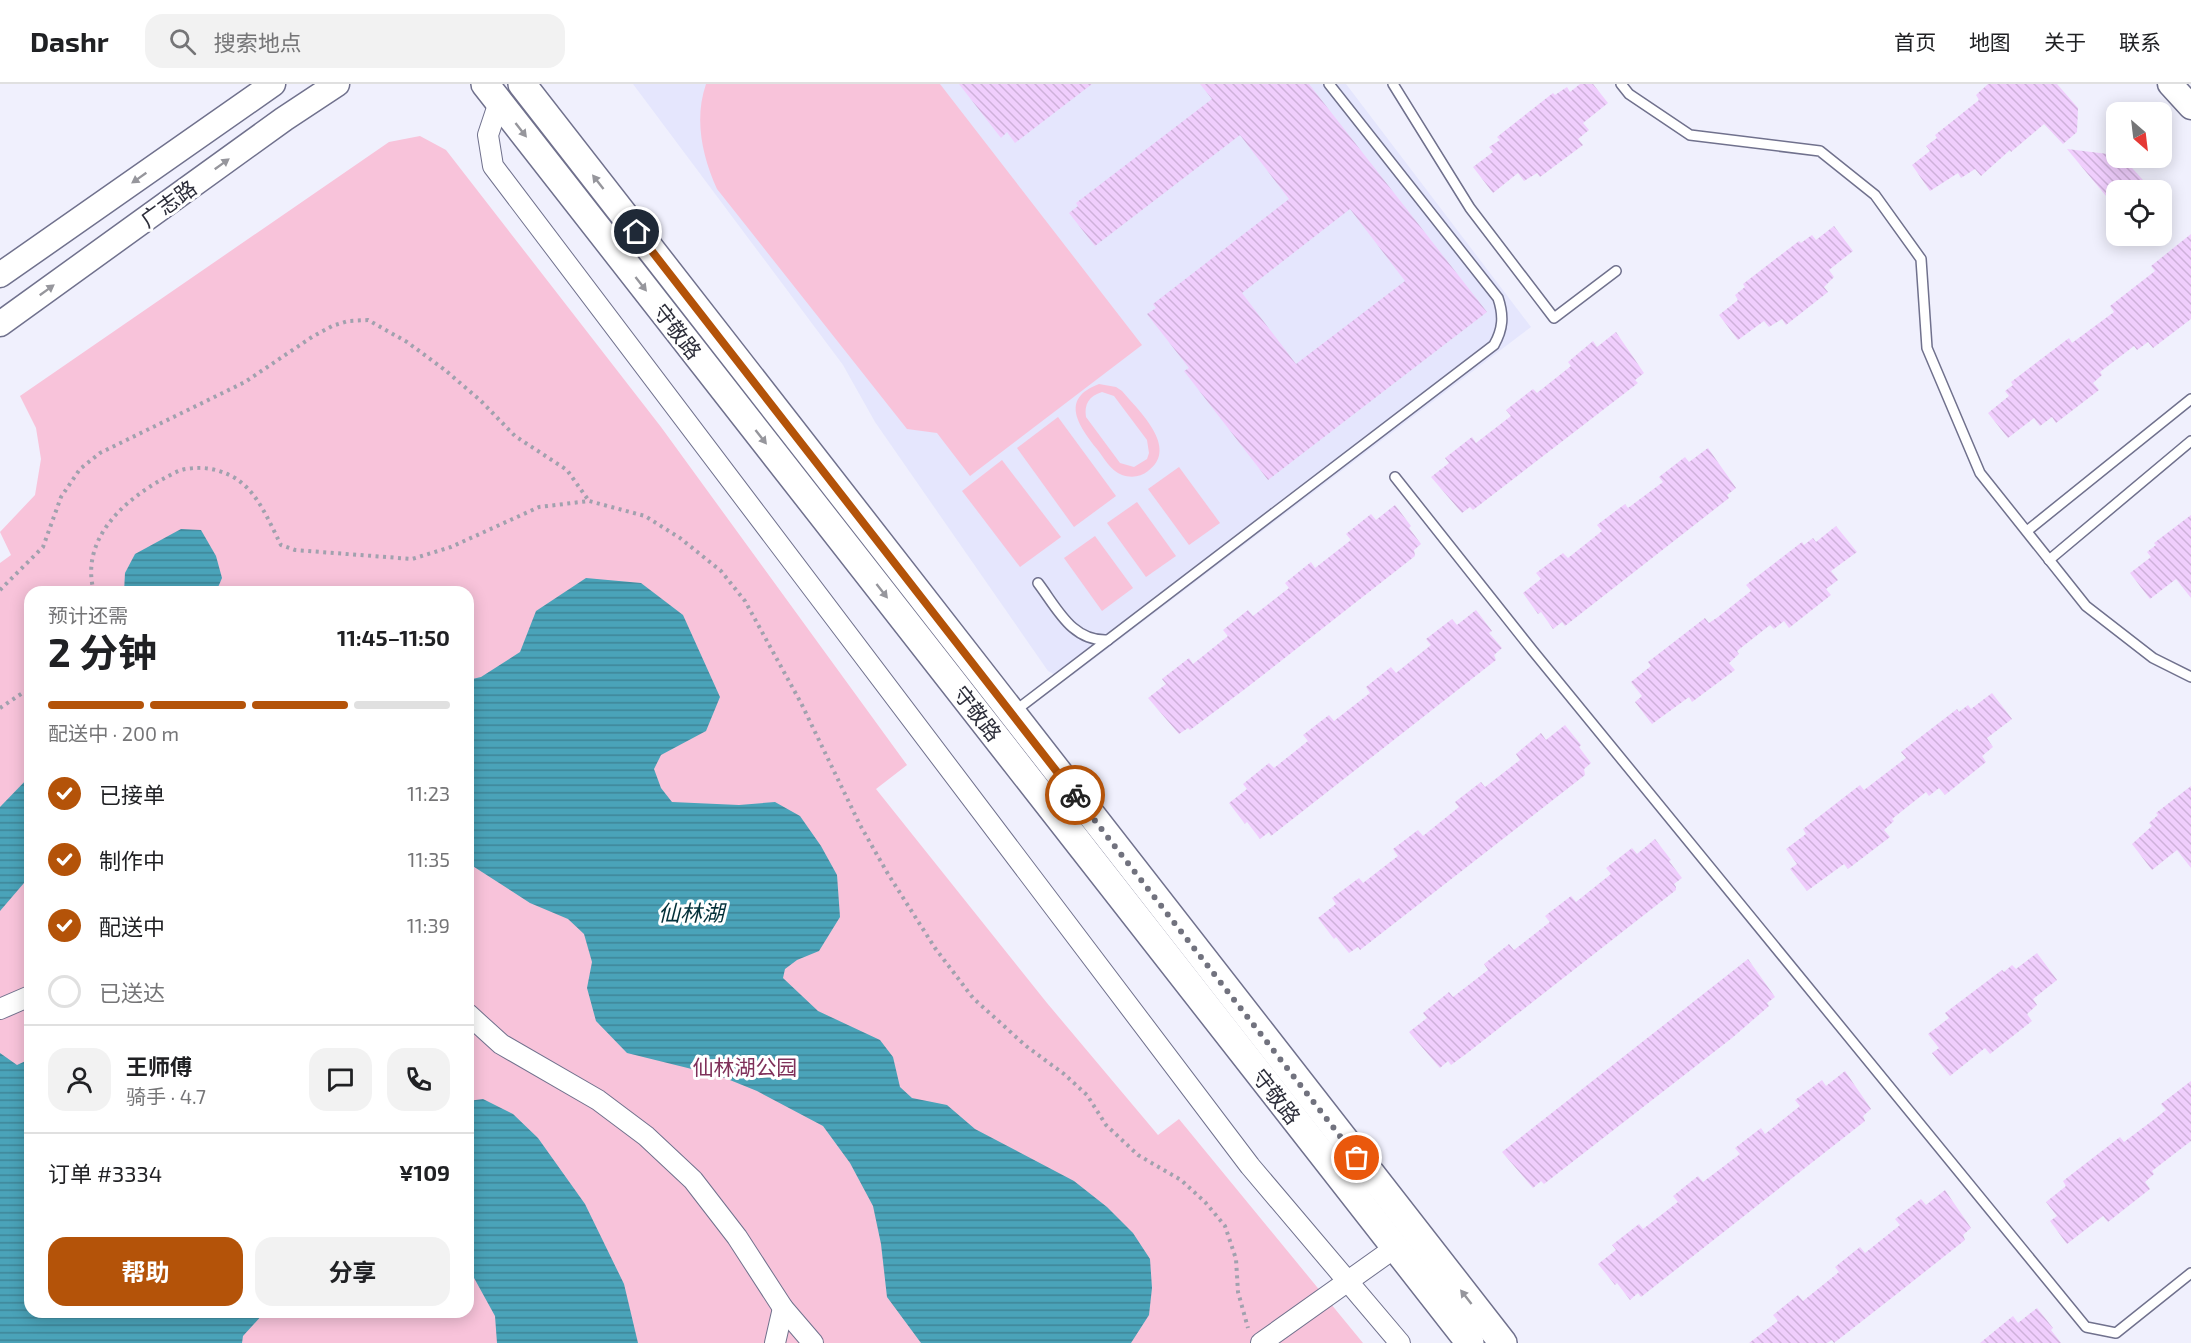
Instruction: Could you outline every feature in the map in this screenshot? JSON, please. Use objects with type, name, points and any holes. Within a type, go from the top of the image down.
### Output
[{"type":"main road","name":"守敬路","points":[[522,84],[1503,1343]]},
{"type":"main road","name":"守敬路","points":[[492,93],[1470,1343]]},
{"type":"street","name":"广志路","points":[[0,275],[273,84]]},
{"type":"street","name":"广志路","points":[[0,324],[284,119],[337,84]]},
{"type":"street","points":[[2170,84],[2191,107]]},
{"type":"street","points":[[492,93],[488,135],[493,166],[1235,1147],[1400,1343]]},
{"type":"street","points":[[3,1008],[24,999]]},
{"type":"street","points":[[474,1019],[501,1044],[598,1100],[646,1136],[693,1180],[737,1237],[783,1308],[813,1343]]},
{"type":"street","points":[[1256,1338],[1348,1281],[1396,1247]]},
{"type":"street","points":[[775,1343],[783,1308]]},
{"type":"lane","points":[[1011,714],[1494,345],[1498,338],[1503,320],[1498,298],[1329,84]]},
{"type":"lane","points":[[1393,84],[1470,208],[1554,318],[1616,271]]},
{"type":"lane","points":[[1621,84],[1629,94],[1690,135],[1820,151],[1875,195],[1921,260],[1927,348],[1980,473],[2086,606],[2152,658],[2191,677]]},
{"type":"lane","points":[[2027,531],[2191,399]]},
{"type":"lane","points":[[2049,560],[2191,441]]},
{"type":"lane","points":[[1395,477],[1533,651],[2086,1328],[2116,1333],[2191,1273]]},
{"type":"lane","points":[[1038,583],[1077,633],[1087,638],[1108,640]]},
{"type":"path","points":[[0,590],[43,547],[62,497],[80,469],[100,453],[245,382],[312,337],[348,321],[368,320],[407,342],[481,401],[515,436],[567,471],[589,501]]},
{"type":"path","points":[[92,586],[89,576],[95,548],[108,524],[128,502],[153,485],[184,469],[212,468],[236,479],[255,497],[281,546],[295,550],[412,559],[451,547],[539,507],[589,501],[645,516],[680,538],[721,572],[746,601],[801,703],[860,825],[888,874],[935,948],[973,998],[1026,1046],[1064,1074],[1087,1095],[1107,1125],[1138,1155],[1181,1180],[1205,1202],[1225,1226],[1236,1259],[1238,1292],[1256,1338]]},
{"type":"path","points":[[0,708],[24,692]]},
{"type":"shaded area","points":[[633,84],[1346,84],[1531,327],[1073,675],[1059,677],[1048,671],[875,422],[843,365]]},
{"type":"green space","points":[[706,84],[940,84],[1142,345],[970,476],[937,433],[907,429],[717,189],[707,164],[701,137],[702,97]]},
{"type":"green space","name":"仙林湖公园","points":[[420,136],[446,150],[661,427],[907,765],[876,789],[1047,1003],[1158,1135],[1179,1119],[1363,1343],[0,1343],[0,563],[11,555],[0,532],[35,495],[41,459],[36,428],[20,396],[389,142]]},
{"type":"green space","points":[[1099,384],[1116,387],[1146,419],[1158,441],[1160,451],[1157,462],[1148,471],[1139,476],[1125,476],[1114,471],[1105,460],[1084,431],[1076,414],[1079,397]],"holes":[[[1102,392],[1114,396],[1147,440],[1149,453],[1147,459],[1134,467],[1120,463],[1086,417],[1087,404],[1091,398]]]},
{"type":"green space","points":[[1058,417],[1116,496],[1074,527],[1017,448]]},
{"type":"green space","points":[[1002,460],[1061,537],[1020,567],[962,491]]},
{"type":"green space","points":[[1179,467],[1220,523],[1189,545],[1148,489]]},
{"type":"green space","points":[[1137,502],[1176,556],[1146,577],[1107,523]]},
{"type":"green space","points":[[1095,536],[1133,588],[1102,611],[1064,558]]},
{"type":"water","points":[[181,529],[201,530],[216,556],[222,578],[219,586],[124,586],[125,573],[135,554]]},
{"type":"water","name":"仙林湖","points":[[586,578],[641,583],[683,615],[720,697],[706,731],[661,755],[654,769],[661,788],[672,802],[739,805],[775,802],[800,816],[821,846],[837,875],[840,917],[819,951],[797,960],[785,969],[783,978],[818,1011],[880,1040],[893,1057],[900,1087],[912,1098],[947,1105],[975,1129],[1074,1181],[1107,1207],[1133,1233],[1150,1259],[1152,1288],[1149,1315],[1131,1343],[921,1343],[887,1297],[881,1244],[873,1206],[850,1163],[823,1126],[757,1091],[720,1076],[627,1053],[596,1021],[587,988],[592,962],[584,934],[568,919],[530,903],[474,867],[474,679],[481,677],[520,652],[536,611]]},
{"type":"water","points":[[24,782],[24,883],[0,911],[0,807]]},
{"type":"water","points":[[0,1053],[17,1065],[24,1062],[24,1318],[259,1318],[243,1336],[242,1343],[0,1343]]},
{"type":"water","points":[[483,1099],[513,1114],[538,1138],[585,1204],[624,1284],[638,1343],[497,1343],[495,1316],[474,1278],[474,1100]]},
{"type":"building","points":[[959,84],[1092,84],[1015,143],[1007,132],[1001,138]]},
{"type":"building","points":[[1200,84],[1309,84],[1487,312],[1268,480],[1184,371],[1189,368],[1147,314],[1156,308],[1153,304],[1289,199],[1240,135],[1095,246],[1069,213],[1078,206],[1076,203],[1212,99]],"holes":[[[1350,209],[1405,281],[1296,364],[1242,293]]]},
{"type":"building","points":[[1580,84],[1593,84],[1608,103],[1583,123],[1589,130],[1578,139],[1583,145],[1540,177],[1537,173],[1524,181],[1518,173],[1493,193],[1473,167],[1493,152],[1489,147],[1500,140],[1497,137],[1553,93],[1555,95],[1567,87],[1570,92]]},
{"type":"building","points":[[1988,84],[2057,84],[2078,108],[2077,132],[2063,144],[2044,124],[1981,176],[1975,169],[1961,178],[1958,173],[1930,191],[1912,165],[1930,151],[1926,146],[1937,138],[1935,135],[1979,100],[1976,95]]},
{"type":"building","points":[[2067,149],[2106,154],[2106,168],[2132,168],[2143,180],[2106,180],[2106,196]]},
{"type":"building","points":[[1834,226],[1853,251],[1829,270],[1834,277],[1824,287],[1828,292],[1786,325],[1782,319],[1769,327],[1764,321],[1738,340],[1719,315],[1738,300],[1735,295],[1745,287],[1743,284],[1799,241],[1801,243],[1812,235],[1816,240]]},
{"type":"building","points":[[2191,234],[2191,319],[2153,348],[2148,342],[2137,350],[2134,346],[2100,372],[2102,375],[2093,383],[2099,390],[2056,423],[2052,417],[2040,426],[2034,418],[2008,438],[1988,413],[2009,396],[2005,391],[2013,385],[2011,382],[2069,338],[2072,343],[2114,312],[2110,306],[2155,271],[2151,266]]},
{"type":"building","points":[[1616,332],[1644,373],[1635,380],[1638,383],[1473,510],[1470,507],[1462,513],[1431,477],[1449,463],[1445,458],[1472,437],[1476,443],[1511,416],[1506,410],[1533,389],[1537,393],[1571,366],[1568,362],[1593,341],[1597,347]]},
{"type":"building","points":[[1708,448],[1736,488],[1727,495],[1729,498],[1565,626],[1562,622],[1553,629],[1541,612],[1538,614],[1523,593],[1541,579],[1536,573],[1563,553],[1568,558],[1602,531],[1597,525],[1625,504],[1628,508],[1663,482],[1659,477],[1685,457],[1689,462]]},
{"type":"building","points":[[1395,505],[1421,544],[1414,550],[1415,556],[1245,689],[1190,730],[1188,728],[1179,734],[1148,698],[1166,684],[1162,679],[1189,658],[1193,664],[1228,636],[1223,630],[1248,610],[1253,616],[1289,588],[1285,583],[1311,562],[1315,568],[1351,540],[1346,534],[1371,514],[1376,520]]},
{"type":"building","points":[[2191,515],[2191,598],[2176,579],[2150,599],[2130,573],[2151,557],[2147,552],[2156,545],[2154,543]]},
{"type":"building","points":[[1836,526],[1857,552],[1831,571],[1838,580],[1826,589],[1831,595],[1789,628],[1784,621],[1774,629],[1770,625],[1737,651],[1739,654],[1729,663],[1735,670],[1692,702],[1689,697],[1652,724],[1635,702],[1642,696],[1631,682],[1651,666],[1648,662],[1705,618],[1709,623],[1718,617],[1751,591],[1746,585],[1802,542],[1804,545],[1813,538],[1816,542]]},
{"type":"building","points":[[1476,610],[1492,631],[1489,633],[1502,648],[1494,655],[1496,660],[1271,836],[1269,832],[1260,839],[1247,822],[1245,824],[1229,803],[1247,789],[1243,784],[1269,763],[1274,768],[1308,741],[1303,735],[1329,715],[1334,721],[1370,693],[1366,687],[1391,667],[1396,673],[1431,645],[1426,639],[1452,619],[1457,625]]},
{"type":"building","points":[[1992,693],[2012,719],[1987,738],[1993,747],[1982,756],[1986,762],[1945,795],[1939,788],[1929,796],[1926,792],[1892,819],[1894,821],[1884,830],[1890,837],[1848,869],[1844,864],[1807,891],[1790,869],[1797,864],[1786,849],[1806,834],[1803,829],[1860,785],[1864,790],[1906,758],[1901,752],[1957,709],[1959,712],[1968,705],[1971,709]]},
{"type":"building","points":[[1565,725],[1581,745],[1579,747],[1591,763],[1584,769],[1585,775],[1360,950],[1358,947],[1349,953],[1336,937],[1334,939],[1318,918],[1336,904],[1332,898],[1359,878],[1363,883],[1398,856],[1393,849],[1418,830],[1423,836],[1459,807],[1455,802],[1481,782],[1485,787],[1520,760],[1516,754],[1541,733],[1546,740]]},
{"type":"building","points":[[2191,786],[2191,868],[2177,850],[2152,870],[2132,844],[2152,826],[2149,823],[2158,815],[2156,813]]},
{"type":"building","points":[[1655,839],[1682,878],[1674,884],[1676,890],[1466,1054],[1451,1065],[1448,1061],[1440,1068],[1409,1032],[1427,1018],[1423,1013],[1449,992],[1453,997],[1488,970],[1484,964],[1509,944],[1514,950],[1550,922],[1545,916],[1571,896],[1576,902],[1611,874],[1606,868],[1632,848],[1637,854]]},
{"type":"building","points":[[2037,953],[2057,980],[2033,999],[2037,1005],[2027,1014],[2032,1021],[1990,1054],[1985,1048],[1950,1076],[1932,1053],[1939,1048],[1928,1034],[1949,1018],[1945,1013],[2002,970],[2004,972],[2012,965],[2016,969]]},
{"type":"building","points":[[1748,959],[1775,997],[1767,1003],[1769,1006],[1732,1038],[1544,1184],[1541,1181],[1533,1188],[1502,1152]]},
{"type":"building","points":[[1845,1071],[1871,1109],[1863,1116],[1865,1121],[1641,1297],[1638,1293],[1630,1300],[1617,1283],[1615,1285],[1598,1264],[1616,1250],[1612,1245],[1639,1224],[1643,1229],[1678,1202],[1673,1196],[1698,1176],[1703,1182],[1740,1154],[1735,1148],[1761,1128],[1765,1134],[1800,1106],[1795,1100],[1822,1080],[1826,1086]]},
{"type":"building","points":[[2191,1081],[2191,1141],[2152,1171],[2154,1174],[2145,1182],[2150,1189],[2108,1222],[2103,1216],[2067,1244],[2050,1221],[2057,1216],[2046,1202],[2066,1186],[2063,1181],[2120,1137],[2124,1142],[2166,1110],[2161,1104]]},
{"type":"building","points":[[1945,1190],[1971,1228],[1963,1235],[1965,1240],[1834,1343],[1832,1340],[1827,1343],[1749,1343],[1778,1321],[1773,1315],[1798,1295],[1803,1301],[1839,1272],[1835,1267],[1860,1247],[1865,1253],[1900,1225],[1895,1219],[1921,1199],[1926,1205]]},
{"type":"building","points":[[2037,1308],[2053,1328],[2051,1330],[2061,1343],[1980,1343],[2013,1316],[2018,1323]]},
{"type":"way so far","points":[[1075,795],[1357,1158]]},
{"type":"route","points":[[637,232],[1075,795]]}]
